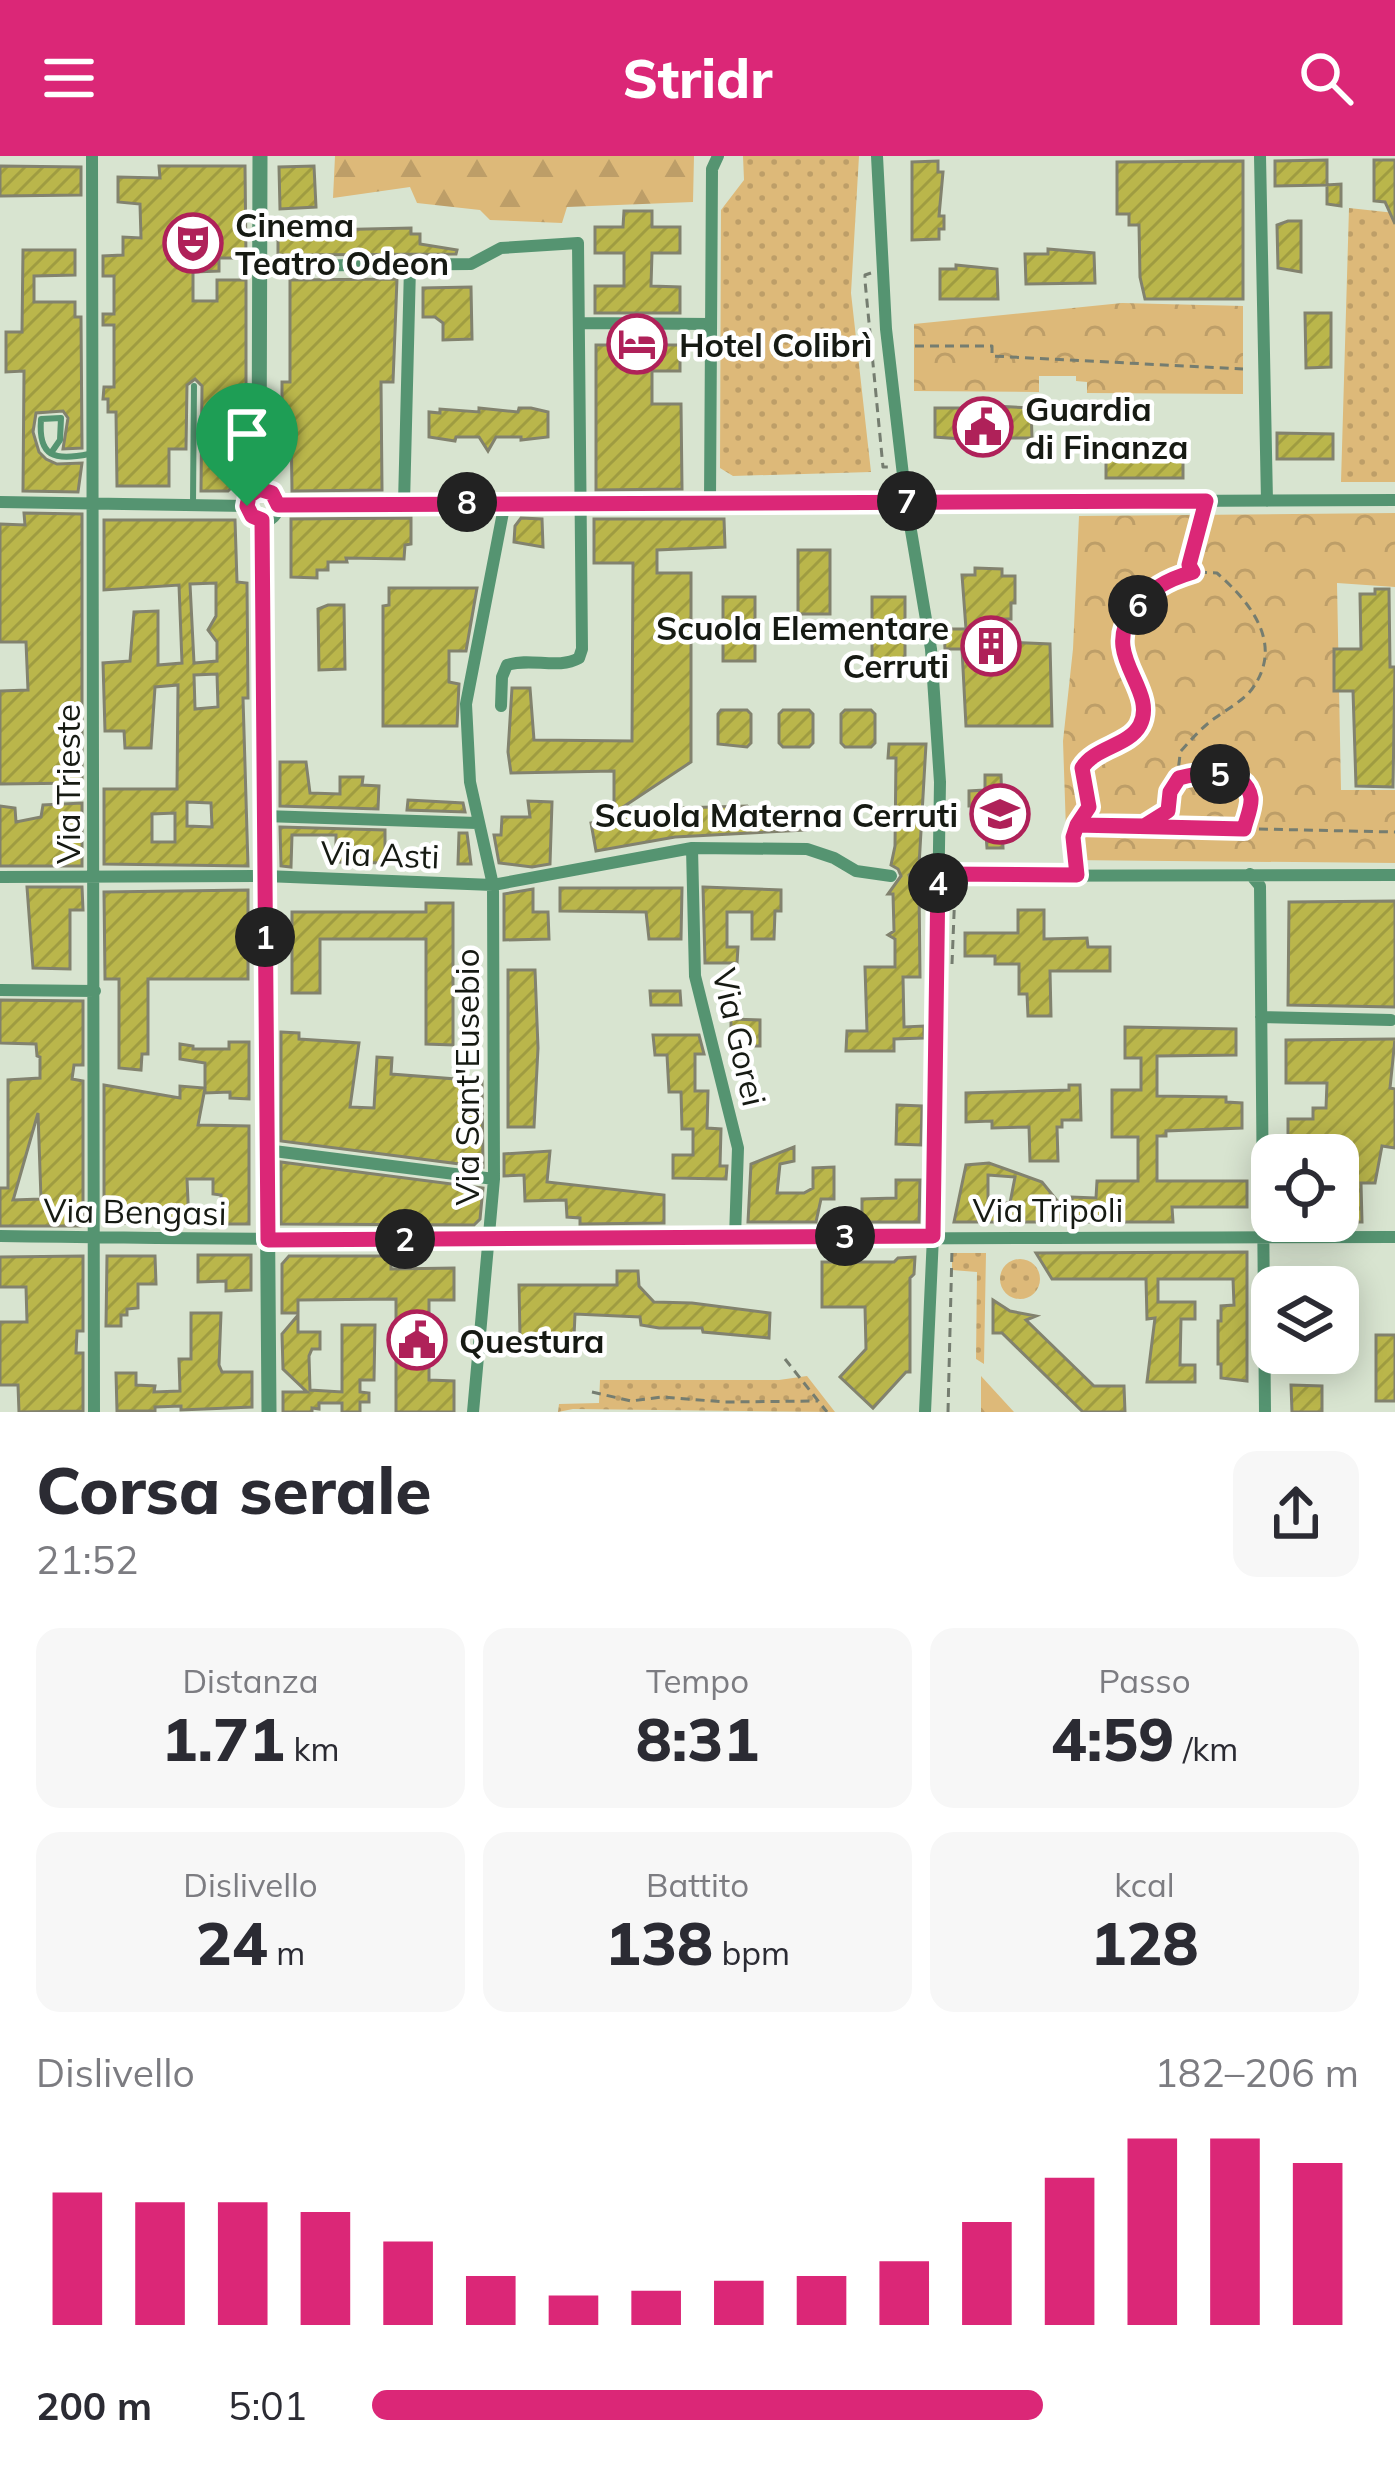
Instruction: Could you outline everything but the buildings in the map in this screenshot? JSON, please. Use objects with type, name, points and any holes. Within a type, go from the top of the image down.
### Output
[{"type":"street","name":"Via Trieste","points":[[92,156],[94,1412]]},
{"type":"street","points":[[259,489],[260,156]]},
{"type":"street","points":[[710,501],[712,169],[718,156]]},
{"type":"street","points":[[877,156],[886,329],[906,501],[931,649],[940,782],[933,1236],[925,1412]]},
{"type":"street","points":[[1260,156],[1267,501]]},
{"type":"street","points":[[259,266],[471,264],[501,248],[578,243],[579,658],[569,664],[521,660],[507,664],[501,706]]},
{"type":"street","points":[[404,503],[410,267]]},
{"type":"street","points":[[579,323],[711,324]]},
{"type":"street","points":[[259,489],[272,493],[278,505]]},
{"type":"street","points":[[259,489],[249,496],[252,516],[271,518],[278,505]]},
{"type":"street","points":[[278,505],[1395,500]]},
{"type":"street","points":[[0,502],[247,506]]},
{"type":"street","name":"Via Sant'Eusebio","points":[[473,1412],[494,1179],[494,885],[470,782],[466,704],[505,502]]},
{"type":"street","points":[[262,520],[269,1412]]},
{"type":"street","points":[[264,816],[477,823]]},
{"type":"street","points":[[494,885],[692,848],[807,849],[856,871],[891,876]]},
{"type":"street","name":"Via Gorei","points":[[692,848],[695,976],[738,1148],[735,1237]]},
{"type":"street","points":[[1250,874],[1260,886],[1262,1134]]},
{"type":"street","points":[[919,876],[1395,875]]},
{"type":"street","name":"Via Asti","points":[[0,877],[265,876],[494,885]]},
{"type":"street","points":[[0,990],[95,991]]},
{"type":"street","points":[[1261,1017],[1391,1020]]},
{"type":"street","points":[[266,1150],[494,1179]]},
{"type":"street","name":"Via Bengasi","points":[[0,1236],[268,1240]]},
{"type":"street","name":"Via Tripoli","points":[[268,1240],[1251,1238]]},
{"type":"street","name":"Via Tripoli","points":[[1359,1238],[1395,1238]]},
{"type":"street","points":[[1263,1242],[1265,1412]]},
{"type":"lane","points":[[193,503],[194,386]]},
{"type":"lane","points":[[51,453],[60,440],[61,418],[41,418],[39,440],[51,453],[58,457],[92,452]]},
{"type":"path","points":[[884,268],[865,275],[865,281],[883,467],[903,466]]},
{"type":"path","points":[[915,346],[992,346],[992,356],[1243,369]]},
{"type":"path","points":[[1193,572],[1189,565],[1206,501]]},
{"type":"path","points":[[1077,875],[1073,837],[1089,807],[1082,768],[1089,756],[1137,730],[1142,719],[1142,698],[1122,644],[1124,624],[1146,593],[1167,580],[1193,572],[1217,574],[1244,597],[1261,624],[1262,668],[1251,691],[1202,728],[1180,752],[1179,778],[1170,792],[1168,811],[1144,826]]},
{"type":"path","points":[[1179,778],[1207,770],[1245,787],[1251,800],[1244,829]]},
{"type":"path","points":[[1077,825],[1395,832]]},
{"type":"path","points":[[785,1359],[827,1412]]},
{"type":"path","points":[[592,1392],[632,1400],[662,1396],[725,1402],[818,1401]]},
{"type":"green space","points":[[335,156],[694,156],[693,202],[567,207],[562,223],[490,220],[480,210],[417,203],[410,187],[333,198]]},
{"type":"green space","points":[[743,156],[859,156],[851,293],[871,472],[733,476],[720,468],[721,210],[744,180]]},
{"type":"green space","points":[[1349,208],[1395,213],[1395,482],[1341,482]]},
{"type":"green space","points":[[1122,303],[1243,306],[1243,394],[1087,393],[1087,382],[1076,381],[1076,376],[1039,376],[1039,392],[914,391],[914,324]]},
{"type":"green space","points":[[1395,513],[1395,587],[1337,583],[1341,790],[1395,790],[1395,863],[1067,860],[1063,741],[1079,516]]},
{"type":"green space","points":[[952,1253],[986,1253],[984,1364],[976,1359],[977,1272],[952,1270]]},
{"type":"green space","points":[[1020,1259],[1034,1265],[1040,1279],[1034,1293],[1020,1299],[1006,1293],[1000,1279],[1006,1265]]},
{"type":"green space","points":[[807,1376],[835,1412],[558,1412],[559,1404],[599,1403],[600,1380]]},
{"type":"green space","points":[[981,1376],[1014,1412],[981,1412]]},
{"type":"place","name":"Cinema Teatro Odeon","points":[[193,243]]},
{"type":"place","name":"Hotel Colibrì","points":[[637,344]]},
{"type":"place","name":"Guardia di Finanza","points":[[983,427]]},
{"type":"place","name":"Scuola Elementare Cerruti","points":[[991,646]]},
{"type":"place","name":"Scuola Materna Cerruti","points":[[1000,814]]},
{"type":"place","name":"Questura","points":[[417,1340]]},
{"type":"route","points":[[247,506],[249,496],[259,489],[272,493],[278,505],[1206,501],[1189,565],[1193,572],[1146,593],[1124,624],[1122,644],[1142,698],[1142,719],[1137,730],[1089,756],[1082,768],[1089,807],[1077,825],[1144,826],[1168,811],[1170,792],[1179,778],[1207,770],[1245,787],[1251,800],[1244,829],[1077,825],[1073,837],[1077,875],[938,874],[933,1236],[268,1240],[262,520],[252,516],[247,506]]}]
